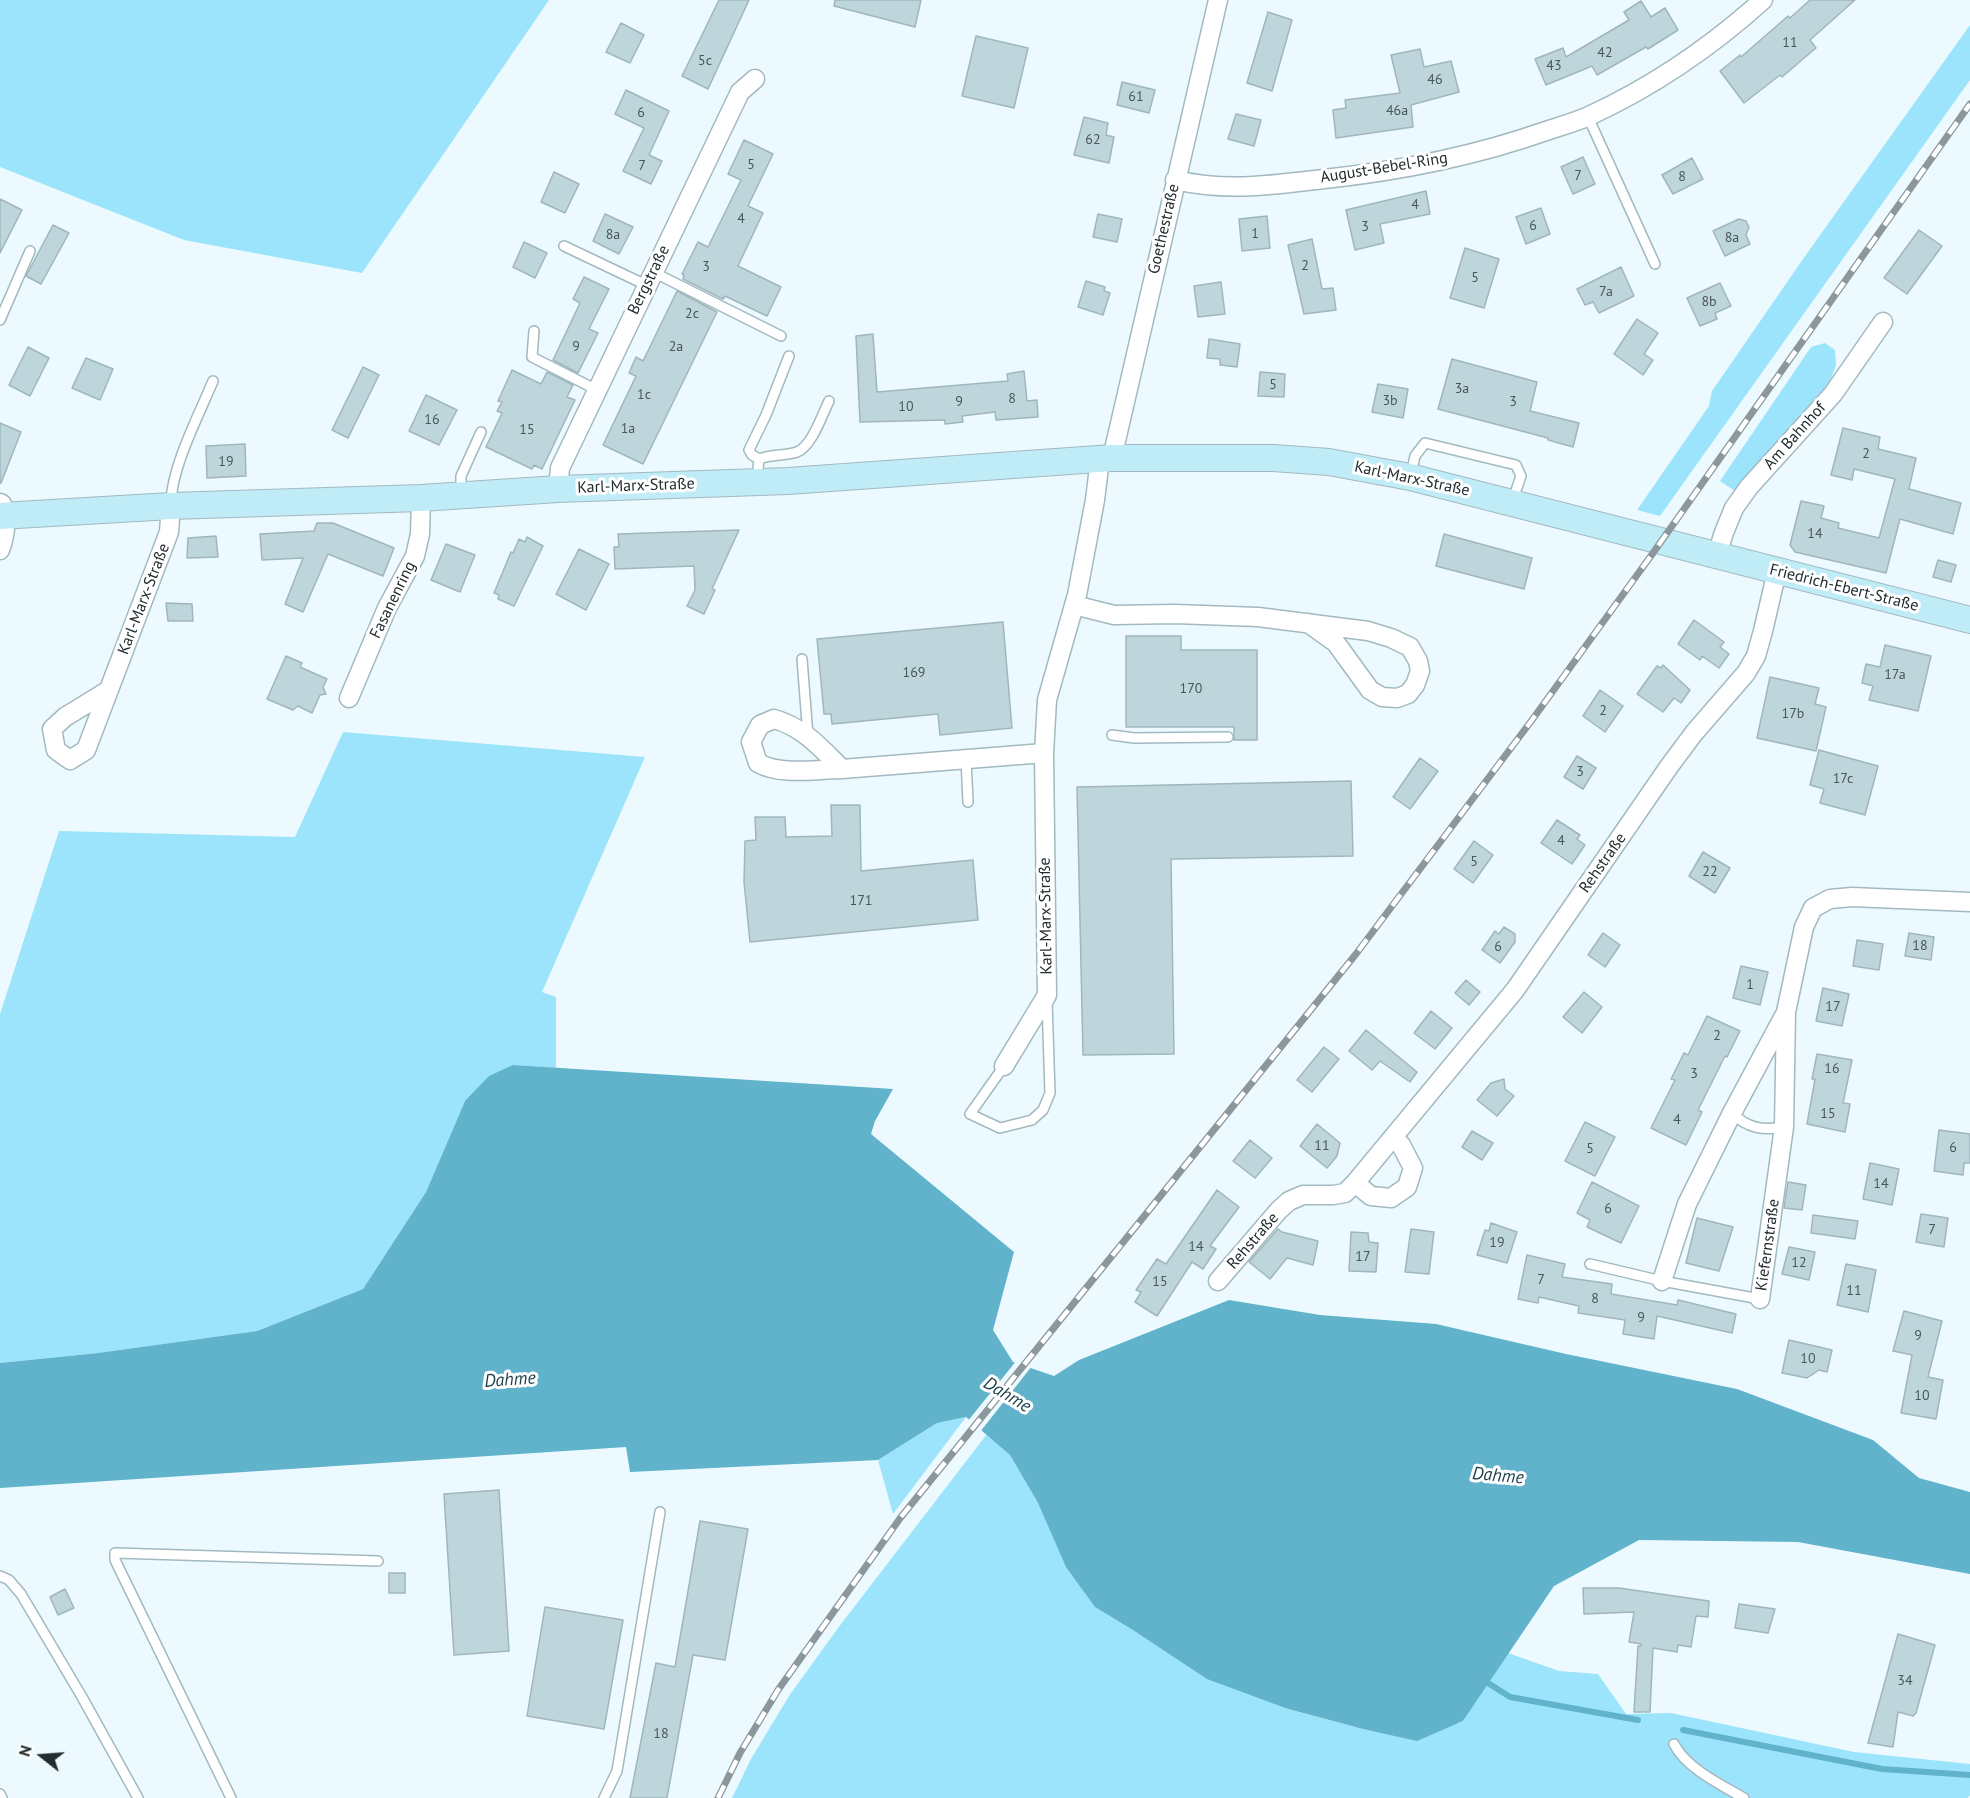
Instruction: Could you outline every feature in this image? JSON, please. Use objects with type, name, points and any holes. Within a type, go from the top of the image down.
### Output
[{"type":"street","name":"Goethestraße","points":[[1106,458],[1218,0]]},
{"type":"street","name":"August-Bebel-Ring","points":[[1175,180],[1221,187],[1274,186],[1364,174],[1491,149],[1588,117],[1635,92],[1679,65],[1744,17],[1763,0]]},
{"type":"street","name":"Bergstraße","points":[[558,489],[560,468],[649,279],[740,93],[755,79]]},
{"type":"street","name":"Am Bahnhof","points":[[1717,556],[1734,508],[1749,487],[1833,394],[1883,322]]},
{"type":"street","name":"Karl-Marx-Straße","points":[[1004,1066],[1047,995],[1044,753],[1047,700],[1074,605],[1095,500],[1106,458]]},
{"type":"street","name":"Karl-Marx-Straße","points":[[0,550],[4,536],[2,511],[420,498],[558,489],[758,470],[933,472],[1106,458],[1273,458],[1329,462],[1410,477],[1717,556]]},
{"type":"street","name":"Fasanenring","points":[[349,698],[387,608],[415,556],[420,534],[420,498]]},
{"type":"street","name":"Karl-Marx-Straße","points":[[109,690],[169,532],[171,506]]},
{"type":"street","name":"Friedrich-Ebert-Straße","points":[[1717,556],[1970,620]]},
{"type":"street","name":"Rehstraße","points":[[1218,1281],[1289,1201],[1303,1195],[1345,1193],[1515,990],[1668,768],[1746,674],[1756,656],[1777,571]]},
{"type":"street","points":[[1074,605],[1114,615],[1229,615],[1258,617],[1308,623],[1368,631],[1410,647],[1418,661],[1420,671],[1415,685],[1408,694],[1397,698],[1382,697],[1376,694],[1370,690],[1336,643],[1308,623]]},
{"type":"street","points":[[842,768],[808,736],[790,724],[774,719],[760,725],[751,742],[758,763],[766,768],[778,770],[842,768],[1044,753]]},
{"type":"street","name":"Kiefernstraße","points":[[1760,1299],[1784,1127],[1786,1012],[1804,927],[1812,908],[1830,899],[1852,897],[1970,902]]},
{"type":"street","name":"Kiefernstraße","points":[[1662,1281],[1687,1204],[1786,1012]]},
{"type":"street","points":[[1355,1183],[1371,1196],[1391,1198],[1407,1187],[1413,1167],[1401,1144],[1393,1137]]},
{"type":"lane","points":[[1588,117],[1655,264]]},
{"type":"lane","points":[[564,246],[649,279],[781,336]]},
{"type":"lane","points":[[0,320],[30,251]]},
{"type":"lane","points":[[534,331],[532,357],[597,390]]},
{"type":"lane","points":[[758,470],[748,450],[766,415],[789,356]]},
{"type":"lane","points":[[171,506],[171,489],[177,470],[213,381]]},
{"type":"lane","points":[[758,470],[769,455],[795,453],[805,448],[829,401]]},
{"type":"lane","points":[[461,495],[461,476],[481,432]]},
{"type":"lane","points":[[1410,477],[1415,456],[1425,443],[1447,448],[1516,465],[1521,476],[1512,502]]},
{"type":"lane","points":[[802,659],[808,736]]},
{"type":"lane","points":[[1112,735],[1134,738],[1228,737]]},
{"type":"lane","points":[[966,759],[968,802]]},
{"type":"lane","points":[[1004,1066],[970,1114],[1000,1128],[1032,1120],[1043,1110],[1050,1093],[1047,995]]},
{"type":"lane","points":[[1732,1113],[1742,1123],[1768,1130],[1784,1127]]},
{"type":"lane","name":"Kiefernstraße","points":[[1590,1264],[1662,1281],[1760,1299]]},
{"type":"lane","points":[[604,1798],[617,1772],[660,1512]]},
{"type":"lane","points":[[231,1798],[116,1560],[115,1553],[378,1561]]},
{"type":"lane","points":[[0,1576],[9,1580],[21,1594],[138,1798]]},
{"type":"lane","points":[[1674,1744],[1678,1752],[1705,1775],[1744,1798]]},
{"type":"lane","points":[[0,1794],[2,1798]]},
{"type":"shaded area","points":[[0,0],[549,0],[362,273],[184,240],[0,167]]},
{"type":"shaded area","points":[[1970,25],[1970,80],[1660,516],[1637,510],[1709,406],[1712,391]]},
{"type":"shaded area","points":[[1825,343],[1835,350],[1836,365],[1828,387],[1735,491],[1720,481],[1811,347]]},
{"type":"shaded area","points":[[343,732],[645,757],[542,992],[556,997],[556,1068],[513,1065],[465,1101],[426,1192],[363,1289],[257,1331],[98,1353],[0,1363],[0,1014],[59,831],[295,837]]},
{"type":"shaded area","points":[[966,1417],[893,1514],[878,1460],[937,1423]]},
{"type":"shaded area","points":[[987,1434],[1010,1455],[1095,1607],[1136,1632],[1287,1709],[1363,1729],[1417,1740],[1463,1721],[1508,1653],[1559,1671],[1598,1674],[1626,1714],[1671,1713],[1854,1752],[1970,1764],[1970,1795],[1968,1798],[732,1798],[751,1759],[789,1696],[838,1628]]},
{"type":"water","name":"Dahme","points":[[513,1065],[893,1089],[875,1121],[871,1134],[1014,1252],[993,1330],[1013,1362],[1054,1376],[1079,1360],[1229,1300],[1320,1315],[1436,1324],[1566,1354],[1737,1389],[1873,1440],[1919,1478],[1970,1492],[1970,1574],[1798,1542],[1639,1540],[1554,1586],[1463,1721],[1417,1741],[1288,1709],[1207,1679],[1095,1607],[1066,1567],[1038,1503],[1010,1455],[966,1417],[937,1423],[878,1460],[630,1472],[626,1447],[0,1488],[0,1363],[98,1353],[257,1331],[363,1289],[426,1192],[465,1101],[489,1076]]},
{"type":"pier","points":[[1017,1360],[1032,1366],[980,1432],[967,1422]]},
{"type":"building","points":[[719,0],[749,0],[708,89],[682,76]]},
{"type":"building","points":[[835,0],[921,0],[915,27],[834,6]]},
{"type":"building","points":[[1810,0],[1855,0],[1810,40],[1816,48],[1782,77],[1780,75],[1744,103],[1720,71],[1740,55],[1741,57]]},
{"type":"building","points":[[1641,1],[1651,17],[1665,8],[1678,30],[1648,49],[1646,47],[1597,75],[1592,66],[1546,85],[1535,59],[1563,48],[1566,57],[1629,20],[1624,12]]},
{"type":"building","points":[[1268,12],[1292,20],[1272,91],[1247,83]]},
{"type":"building","points":[[621,23],[644,35],[630,63],[606,52]]},
{"type":"building","points":[[976,36],[1028,48],[1014,108],[962,96]]},
{"type":"building","points":[[1420,49],[1424,67],[1451,61],[1459,92],[1411,105],[1413,127],[1336,138],[1333,110],[1346,108],[1345,100],[1400,93],[1391,55]]},
{"type":"building","points":[[1122,82],[1155,90],[1149,113],[1117,105]]},
{"type":"building","points":[[626,90],[669,111],[649,155],[662,161],[651,184],[623,171],[644,128],[615,114]]},
{"type":"building","points":[[1236,114],[1261,120],[1254,146],[1228,139]]},
{"type":"building","points":[[1084,117],[1108,123],[1106,135],[1114,137],[1109,163],[1074,155]]},
{"type":"building","points":[[744,140],[773,154],[748,206],[763,213],[738,266],[781,287],[767,316],[725,296],[723,299],[683,279],[682,274],[698,242],[708,247],[741,180],[728,174]]},
{"type":"building","points":[[1583,157],[1595,184],[1573,194],[1561,167]]},
{"type":"building","points":[[1692,158],[1703,179],[1673,194],[1662,175]]},
{"type":"building","points":[[554,172],[579,184],[565,213],[541,202]]},
{"type":"building","points":[[1426,191],[1430,214],[1380,224],[1384,243],[1355,250],[1346,210]]},
{"type":"building","points":[[0,199],[22,210],[0,253]]},
{"type":"building","points":[[1541,208],[1550,234],[1526,244],[1516,217]]},
{"type":"building","points":[[605,214],[633,227],[619,254],[593,241]]},
{"type":"building","points":[[1098,214],[1122,219],[1117,242],[1093,237]]},
{"type":"building","points":[[1267,216],[1270,248],[1242,251],[1239,219]]},
{"type":"building","points":[[1739,219],[1746,221],[1749,227],[1746,235],[1750,244],[1725,256],[1713,231]]},
{"type":"building","points":[[53,225],[69,233],[41,284],[26,276]]},
{"type":"building","points":[[1919,230],[1942,246],[1907,294],[1884,278]]},
{"type":"building","points":[[1312,239],[1322,289],[1333,288],[1336,310],[1304,314],[1288,245]]},
{"type":"building","points":[[524,242],[547,253],[535,278],[513,267]]},
{"type":"building","points":[[1465,248],[1499,259],[1484,308],[1450,298]]},
{"type":"building","points":[[1621,267],[1634,296],[1599,313],[1593,302],[1585,305],[1577,289]]},
{"type":"building","points":[[584,277],[609,289],[589,329],[598,333],[578,373],[553,360],[580,303],[573,299]]},
{"type":"building","points":[[1086,281],[1105,287],[1104,291],[1110,293],[1103,315],[1078,307]]},
{"type":"building","points":[[1221,282],[1225,314],[1198,317],[1194,286]]},
{"type":"building","points":[[1720,283],[1731,306],[1715,313],[1717,319],[1700,326],[1687,298]]},
{"type":"building","points":[[677,291],[717,312],[643,464],[603,445],[636,376],[629,373],[636,357],[643,361]]},
{"type":"building","points":[[1637,319],[1658,333],[1644,354],[1653,360],[1643,375],[1614,354]]},
{"type":"building","points":[[873,334],[877,392],[1008,381],[1007,374],[1024,371],[1027,401],[1037,400],[1038,417],[996,420],[995,412],[962,416],[963,422],[945,424],[945,420],[860,422],[856,336]]},
{"type":"building","points":[[1209,339],[1240,344],[1237,367],[1220,365],[1220,359],[1207,358]]},
{"type":"building","points":[[28,347],[49,358],[30,396],[9,385]]},
{"type":"building","points":[[86,358],[113,369],[100,400],[72,388]]},
{"type":"building","points":[[1452,359],[1537,382],[1530,411],[1579,423],[1573,447],[1548,440],[1548,438],[1438,409]]},
{"type":"building","points":[[363,367],[379,375],[348,438],[332,430]]},
{"type":"building","points":[[512,370],[541,384],[547,372],[573,385],[567,397],[575,400],[542,469],[534,465],[532,469],[486,447],[502,413],[497,411],[502,402],[498,401]]},
{"type":"building","points":[[1260,372],[1285,374],[1284,397],[1258,396]]},
{"type":"building","points":[[1378,384],[1408,389],[1403,418],[1372,412]]},
{"type":"building","points":[[426,395],[457,410],[439,445],[409,431]]},
{"type":"building","points":[[0,423],[21,432],[1,483],[0,483]]},
{"type":"building","points":[[1843,428],[1880,437],[1878,449],[1916,458],[1909,489],[1961,503],[1953,534],[1900,519],[1886,573],[1795,552],[1790,545],[1801,501],[1824,506],[1821,518],[1839,523],[1838,528],[1879,538],[1895,479],[1854,469],[1852,480],[1831,475]]},
{"type":"building","points":[[245,444],[246,476],[207,478],[206,446]]},
{"type":"building","points":[[317,523],[333,523],[394,548],[383,576],[328,554],[303,612],[285,604],[303,558],[262,560],[260,534],[314,531]]},
{"type":"building","points":[[739,530],[712,589],[715,590],[704,614],[687,606],[695,590],[694,566],[615,569],[614,547],[619,547],[618,534]]},
{"type":"building","points":[[1444,534],[1532,558],[1524,589],[1436,566]]},
{"type":"building","points":[[216,536],[218,557],[187,558],[188,538]]},
{"type":"building","points":[[527,537],[543,546],[514,606],[498,599],[499,595],[494,593],[511,552],[513,553],[519,539],[525,542]]},
{"type":"building","points":[[446,544],[475,555],[460,592],[431,580]]},
{"type":"building","points":[[579,549],[609,564],[586,610],[556,594]]},
{"type":"building","points":[[1938,560],[1956,565],[1951,582],[1933,577]]},
{"type":"building","points":[[166,603],[192,604],[193,621],[168,621]]},
{"type":"building","points":[[1694,620],[1724,642],[1720,647],[1729,654],[1719,668],[1702,656],[1700,660],[1678,644]]},
{"type":"building","points":[[1003,622],[1012,728],[940,735],[938,714],[832,724],[831,714],[824,714],[817,639]]},
{"type":"building","points":[[1126,636],[1181,636],[1181,650],[1257,650],[1257,740],[1234,740],[1234,727],[1126,727]]},
{"type":"building","points":[[1885,645],[1931,656],[1918,711],[1869,700],[1873,686],[1862,683],[1866,664],[1880,667]]},
{"type":"building","points":[[286,656],[302,663],[300,667],[327,679],[323,687],[326,694],[320,695],[312,713],[298,706],[293,710],[267,699]]},
{"type":"building","points":[[1663,665],[1690,690],[1681,703],[1674,698],[1663,712],[1637,694],[1657,666],[1661,668]]},
{"type":"building","points":[[1770,677],[1819,688],[1815,704],[1826,707],[1816,751],[1757,738]]},
{"type":"building","points":[[1600,690],[1623,706],[1605,732],[1583,716]]},
{"type":"building","points":[[1819,750],[1878,766],[1865,815],[1820,803],[1824,789],[1810,785]]},
{"type":"building","points":[[1577,756],[1596,768],[1583,789],[1564,777]]},
{"type":"building","points":[[1420,758],[1438,771],[1410,809],[1393,797]]},
{"type":"building","points":[[1351,781],[1353,856],[1171,859],[1174,1054],[1083,1055],[1077,787]]},
{"type":"building","points":[[831,805],[860,805],[861,871],[973,860],[978,920],[750,942],[744,882],[745,841],[756,840],[755,817],[785,817],[786,837],[832,836]]},
{"type":"building","points":[[1557,820],[1580,835],[1577,839],[1585,845],[1572,864],[1541,843]]},
{"type":"building","points":[[1474,841],[1493,855],[1473,883],[1454,869]]},
{"type":"building","points":[[1703,852],[1730,868],[1715,893],[1689,876]]},
{"type":"building","points":[[1504,927],[1515,934],[1515,942],[1500,963],[1482,950],[1495,931],[1499,934]]},
{"type":"building","points":[[1603,933],[1620,945],[1605,967],[1588,955]]},
{"type":"building","points":[[1909,933],[1934,937],[1931,960],[1905,956]]},
{"type":"building","points":[[1857,940],[1883,944],[1879,970],[1853,966]]},
{"type":"building","points":[[1741,966],[1768,972],[1760,1005],[1733,998]]},
{"type":"building","points":[[1466,980],[1480,992],[1469,1005],[1455,993]]},
{"type":"building","points":[[1823,988],[1849,994],[1842,1026],[1816,1021]]},
{"type":"building","points":[[1584,992],[1602,1007],[1582,1033],[1563,1017]]},
{"type":"building","points":[[1431,1011],[1452,1028],[1435,1049],[1414,1033]]},
{"type":"building","points":[[1707,1016],[1740,1031],[1698,1110],[1702,1112],[1686,1145],[1651,1128],[1675,1080],[1671,1079],[1684,1053],[1688,1055]]},
{"type":"building","points":[[1366,1030],[1417,1072],[1410,1082],[1380,1061],[1372,1070],[1349,1051]]},
{"type":"building","points":[[1324,1047],[1339,1059],[1312,1092],[1297,1080]]},
{"type":"building","points":[[1817,1054],[1852,1060],[1843,1103],[1850,1104],[1845,1132],[1807,1124]]},
{"type":"building","points":[[1504,1079],[1505,1089],[1514,1096],[1497,1116],[1477,1100],[1491,1083]]},
{"type":"building","points":[[1585,1122],[1615,1137],[1595,1176],[1565,1161]]},
{"type":"building","points":[[1317,1124],[1340,1143],[1337,1156],[1327,1168],[1300,1146]]},
{"type":"building","points":[[1939,1130],[1970,1134],[1970,1163],[1964,1163],[1963,1175],[1934,1171]]},
{"type":"building","points":[[1472,1131],[1493,1143],[1482,1160],[1462,1147]]},
{"type":"building","points":[[1250,1140],[1272,1158],[1255,1178],[1233,1161]]},
{"type":"building","points":[[1870,1163],[1899,1169],[1892,1205],[1863,1199]]},
{"type":"building","points":[[1592,1182],[1639,1206],[1621,1243],[1587,1227],[1590,1220],[1577,1213]]},
{"type":"building","points":[[1788,1182],[1806,1185],[1802,1210],[1784,1208]]},
{"type":"building","points":[[1217,1190],[1239,1207],[1210,1246],[1216,1249],[1203,1269],[1192,1262],[1157,1316],[1135,1302],[1141,1292],[1136,1290],[1157,1259],[1166,1264]]},
{"type":"building","points":[[1921,1214],[1948,1218],[1944,1247],[1916,1242]]},
{"type":"building","points":[[1813,1215],[1858,1221],[1855,1239],[1811,1233]]},
{"type":"building","points":[[1697,1218],[1733,1227],[1719,1271],[1686,1263]]},
{"type":"building","points":[[1491,1223],[1517,1232],[1507,1263],[1477,1255],[1485,1230],[1489,1231]]},
{"type":"building","points":[[1278,1229],[1318,1241],[1313,1265],[1287,1258],[1270,1279],[1249,1262]]},
{"type":"building","points":[[1411,1229],[1434,1232],[1429,1274],[1405,1272]]},
{"type":"building","points":[[1351,1232],[1368,1233],[1369,1242],[1378,1243],[1376,1272],[1349,1271]]},
{"type":"building","points":[[1789,1247],[1815,1252],[1809,1280],[1782,1274]]},
{"type":"building","points":[[1527,1255],[1565,1264],[1562,1277],[1612,1284],[1611,1294],[1677,1305],[1678,1300],[1736,1314],[1732,1333],[1657,1316],[1654,1339],[1623,1334],[1625,1320],[1578,1313],[1579,1306],[1539,1297],[1538,1303],[1518,1299]]},
{"type":"building","points":[[1846,1264],[1876,1270],[1868,1312],[1837,1305]]},
{"type":"building","points":[[1904,1311],[1942,1321],[1928,1377],[1943,1380],[1936,1419],[1901,1413],[1912,1355],[1893,1351]]},
{"type":"building","points":[[1789,1340],[1832,1350],[1827,1372],[1819,1370],[1807,1378],[1782,1373]]},
{"type":"building","points":[[499,1490],[509,1651],[454,1655],[444,1494]]},
{"type":"building","points":[[700,1521],[748,1529],[725,1660],[693,1655],[667,1798],[630,1798],[656,1663],[675,1667]]},
{"type":"building","points":[[389,1573],[405,1573],[405,1593],[389,1593]]},
{"type":"building","points":[[1583,1588],[1619,1588],[1709,1601],[1708,1617],[1696,1616],[1691,1647],[1678,1645],[1677,1652],[1653,1648],[1650,1712],[1634,1712],[1638,1646],[1641,1644],[1629,1642],[1634,1612],[1584,1614]]},
{"type":"building","points":[[65,1589],[74,1608],[58,1615],[50,1597]]},
{"type":"building","points":[[1739,1604],[1775,1609],[1768,1633],[1735,1628]]},
{"type":"building","points":[[545,1607],[623,1620],[604,1729],[527,1716]]},
{"type":"building","points":[[1898,1634],[1935,1645],[1916,1713],[1913,1716],[1898,1712],[1893,1747],[1868,1743]]},
{"type":"waterway","points":[[1483,1677],[1488,1683],[1510,1697],[1638,1720]]},
{"type":"waterway","points":[[1683,1730],[1882,1769],[1970,1775]]},
{"type":"railway","points":[[718,1798],[740,1753],[778,1690],[901,1517],[1356,954],[1532,720],[1653,553],[1970,104]]}]
